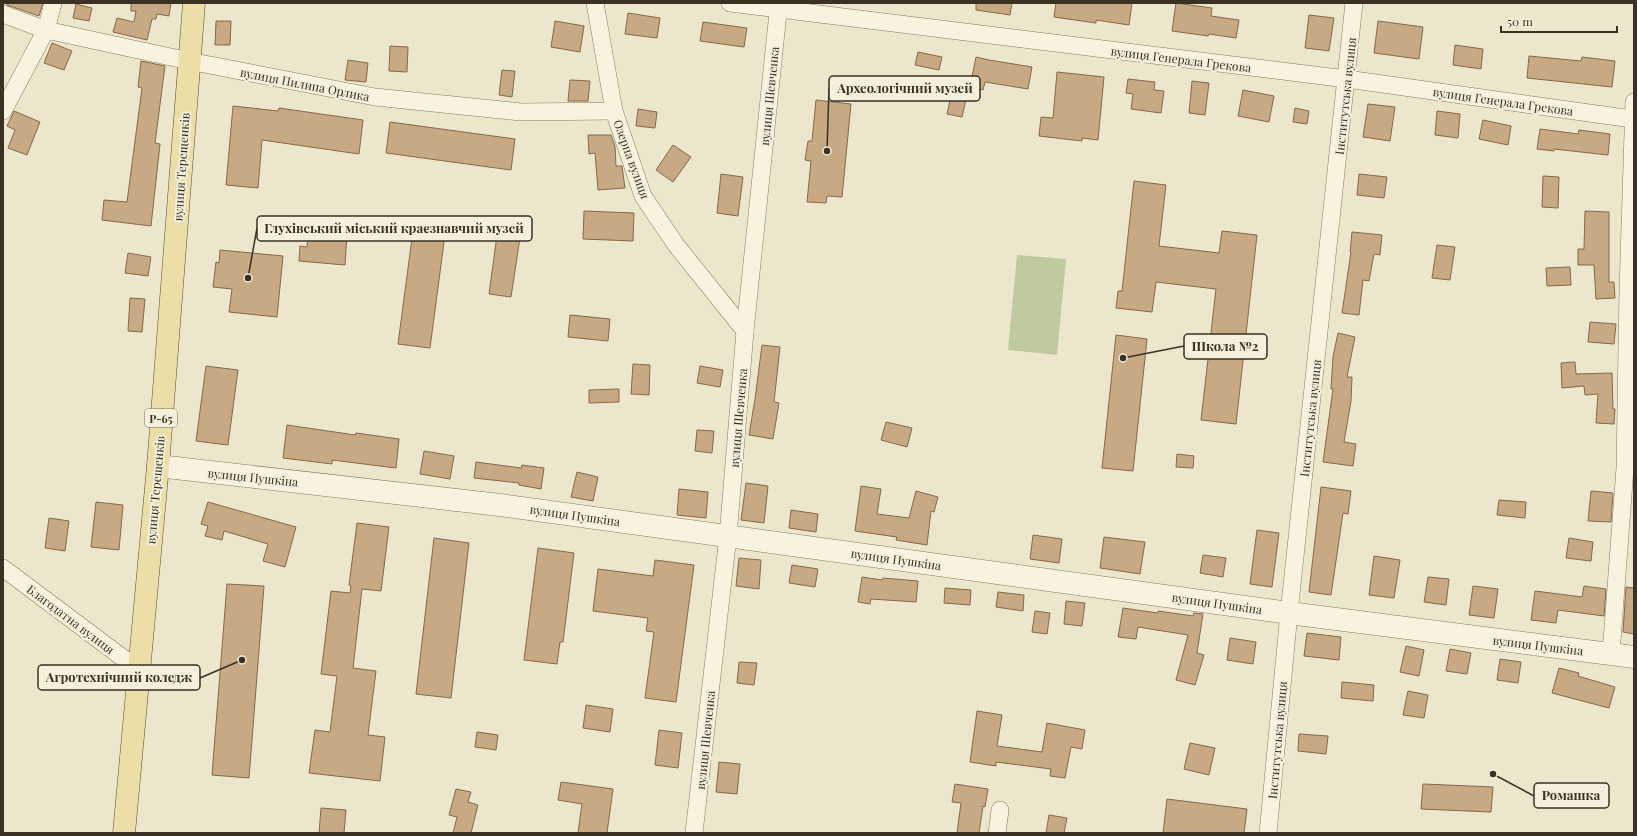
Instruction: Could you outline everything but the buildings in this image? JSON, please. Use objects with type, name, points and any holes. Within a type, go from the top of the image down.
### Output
[{"type":"main road","name":"вулиця Терещенків","points":[[124,833],[158,466],[194,3]]},
{"type":"street","points":[[3,111],[46,30],[53,3]]},
{"type":"street","name":"Озерна вулиця","points":[[595,3],[614,111],[643,196],[676,245],[745,331]]},
{"type":"street","name":"вулиця Генерала Грекова","points":[[730,3],[779,6],[1347,79],[1632,119]]},
{"type":"street","name":"Інститутська вулиця","points":[[1268,833],[1289,613],[1354,3]]},
{"type":"street","name":"вулиця Шевченка","points":[[694,833],[728,536],[745,331],[779,6]]},
{"type":"street","name":"вулиця Пилипа Орлика","points":[[3,14],[46,30],[375,98],[521,112],[614,111]]},
{"type":"street","points":[[1611,654],[1626,468],[1631,291],[1632,119],[1634,102]]},
{"type":"street","name":"вулиця Пушкіна","points":[[158,466],[500,505],[1289,613],[1634,657]]},
{"type":"street","name":"Благодатна вулиця","points":[[3,568],[139,670]]},
{"type":"street","points":[[997,833],[1000,810]]},
{"type":"green space","points":[[1017,255],[1066,259],[1057,355],[1008,350]]},
{"type":"place","name":"Археологічний музей","points":[[827,151]]},
{"type":"place","name":"Глухівський міський краєзнавчий музей","points":[[248,278]]},
{"type":"place","name":"Школа №2","points":[[1123,358]]},
{"type":"place","name":"Агротехнічний коледж","points":[[242,660]]},
{"type":"place","name":"Ромашка","points":[[1493,774]]}]
